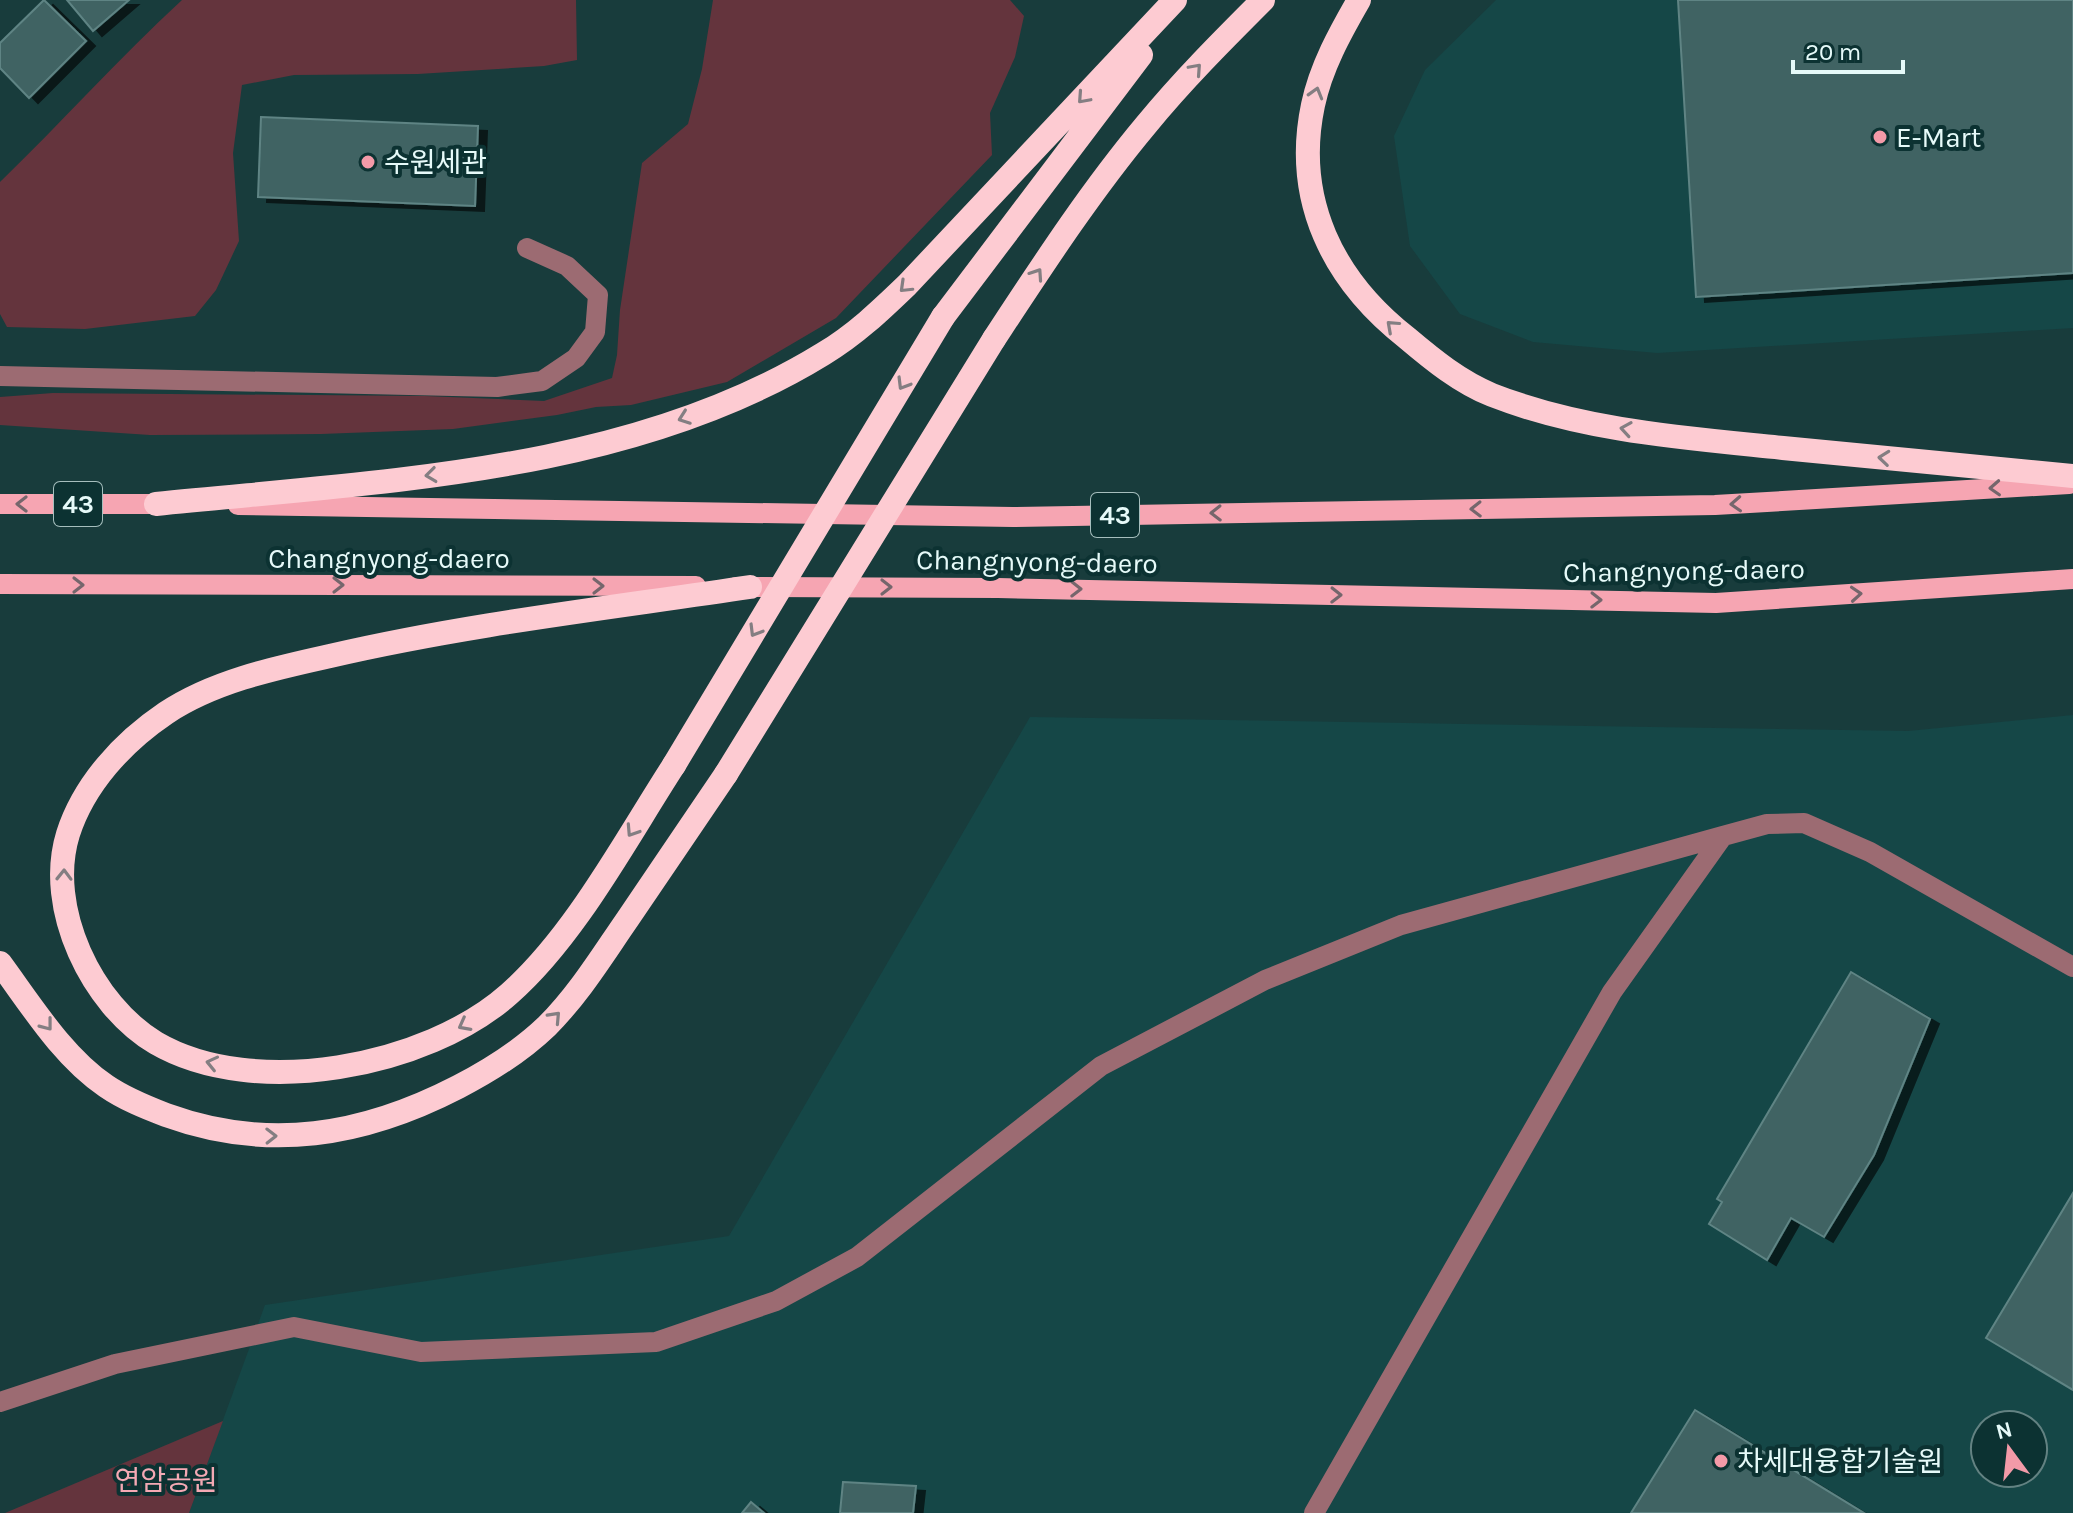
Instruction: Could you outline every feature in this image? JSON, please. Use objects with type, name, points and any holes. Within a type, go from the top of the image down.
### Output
[{"type":"highway","points":[[156,504],[377,481],[504,464],[585,448],[667,424],[776,381],[826,353],[898,294],[1175,0]]},
{"type":"highway","points":[[750,587],[365,648],[296,664],[204,693],[167,712],[113,758],[76,813],[66,840],[64,896],[80,955],[94,981],[129,1024],[156,1043],[184,1056],[255,1070],[324,1069],[365,1062],[440,1038],[508,995],[537,966],[574,920],[674,765],[943,317],[1185,0]]},
{"type":"highway","points":[[0,963],[77,1061],[106,1086],[146,1108],[211,1130],[257,1136],[316,1133],[367,1123],[417,1107],[520,1051],[547,1026],[589,976],[726,774],[994,339],[1077,214],[1146,124],[1263,0]]},
{"type":"highway","points":[[1359,0],[1337,39],[1313,103],[1308,138],[1313,198],[1327,243],[1356,290],[1399,332],[1445,368],[1491,394],[1594,424],[1704,440],[2073,476]]},
{"type":"main road","name":"Changnyong-daero","points":[[0,504],[1013,517],[1715,505],[2073,483]]},
{"type":"main road","name":"Changnyong-daero","points":[[0,584],[1014,588],[1716,603],[2073,579]]},
{"type":"lane","points":[[0,376],[497,387],[542,381],[576,358],[595,332],[598,295],[567,266],[527,248]]},
{"type":"lane","points":[[0,1402],[115,1364],[294,1327],[421,1352],[656,1342],[776,1301],[857,1257],[1101,1066],[1265,980],[1401,925],[1767,824],[1804,823],[1870,852],[2073,967]]},
{"type":"lane","points":[[1314,1513],[1612,992],[1723,836]]},
{"type":"shaded area","points":[[1496,0],[2073,0],[2073,328],[1657,353],[1533,342],[1460,314],[1410,246],[1394,136],[1425,70]]},
{"type":"shaded area","points":[[2073,715],[2073,1513],[189,1513],[265,1305],[729,1236],[1030,717],[1908,731]]},
{"type":"green space","points":[[182,0],[576,0],[577,60],[544,66],[418,74],[294,75],[242,85],[233,153],[239,241],[216,290],[195,316],[85,329],[7,327],[0,314],[0,182]]},
{"type":"green space","points":[[713,0],[1010,0],[1024,16],[1015,57],[990,113],[992,155],[836,318],[727,382],[631,405],[596,407],[453,429],[150,435],[0,425],[0,397],[53,393],[425,396],[544,401],[612,378],[642,163],[688,124],[702,69]]},
{"type":"green space","name":"연암공원","points":[[223,1421],[189,1513],[5,1513]]},
{"type":"building","points":[[44,0],[86,41],[29,98],[0,68],[0,43]]},
{"type":"building","points":[[67,0],[129,0],[93,31]]},
{"type":"building","name":"E-Mart","points":[[1678,0],[2073,0],[2073,273],[1696,297]]},
{"type":"building","name":"수원세관","points":[[261,117],[478,126],[475,206],[258,197]]},
{"type":"building","points":[[1851,972],[1930,1019],[1874,1155],[1824,1237],[1791,1218],[1767,1260],[1709,1224],[1722,1202],[1717,1199]]},
{"type":"building","points":[[2073,1193],[2073,1390],[1986,1338]]},
{"type":"building","name":"차세대융합기술원","points":[[1695,1410],[1864,1513],[1631,1513]]},
{"type":"building","points":[[843,1482],[916,1486],[913,1513],[840,1513]]},
{"type":"building","points":[[751,1502],[764,1513],[742,1513]]},
{"type":"place","name":"E-Mart","points":[[1880,137]]},
{"type":"place","name":"수원세관","points":[[368,162]]},
{"type":"place","name":"차세대융합기술원","points":[[1721,1461]]}]
